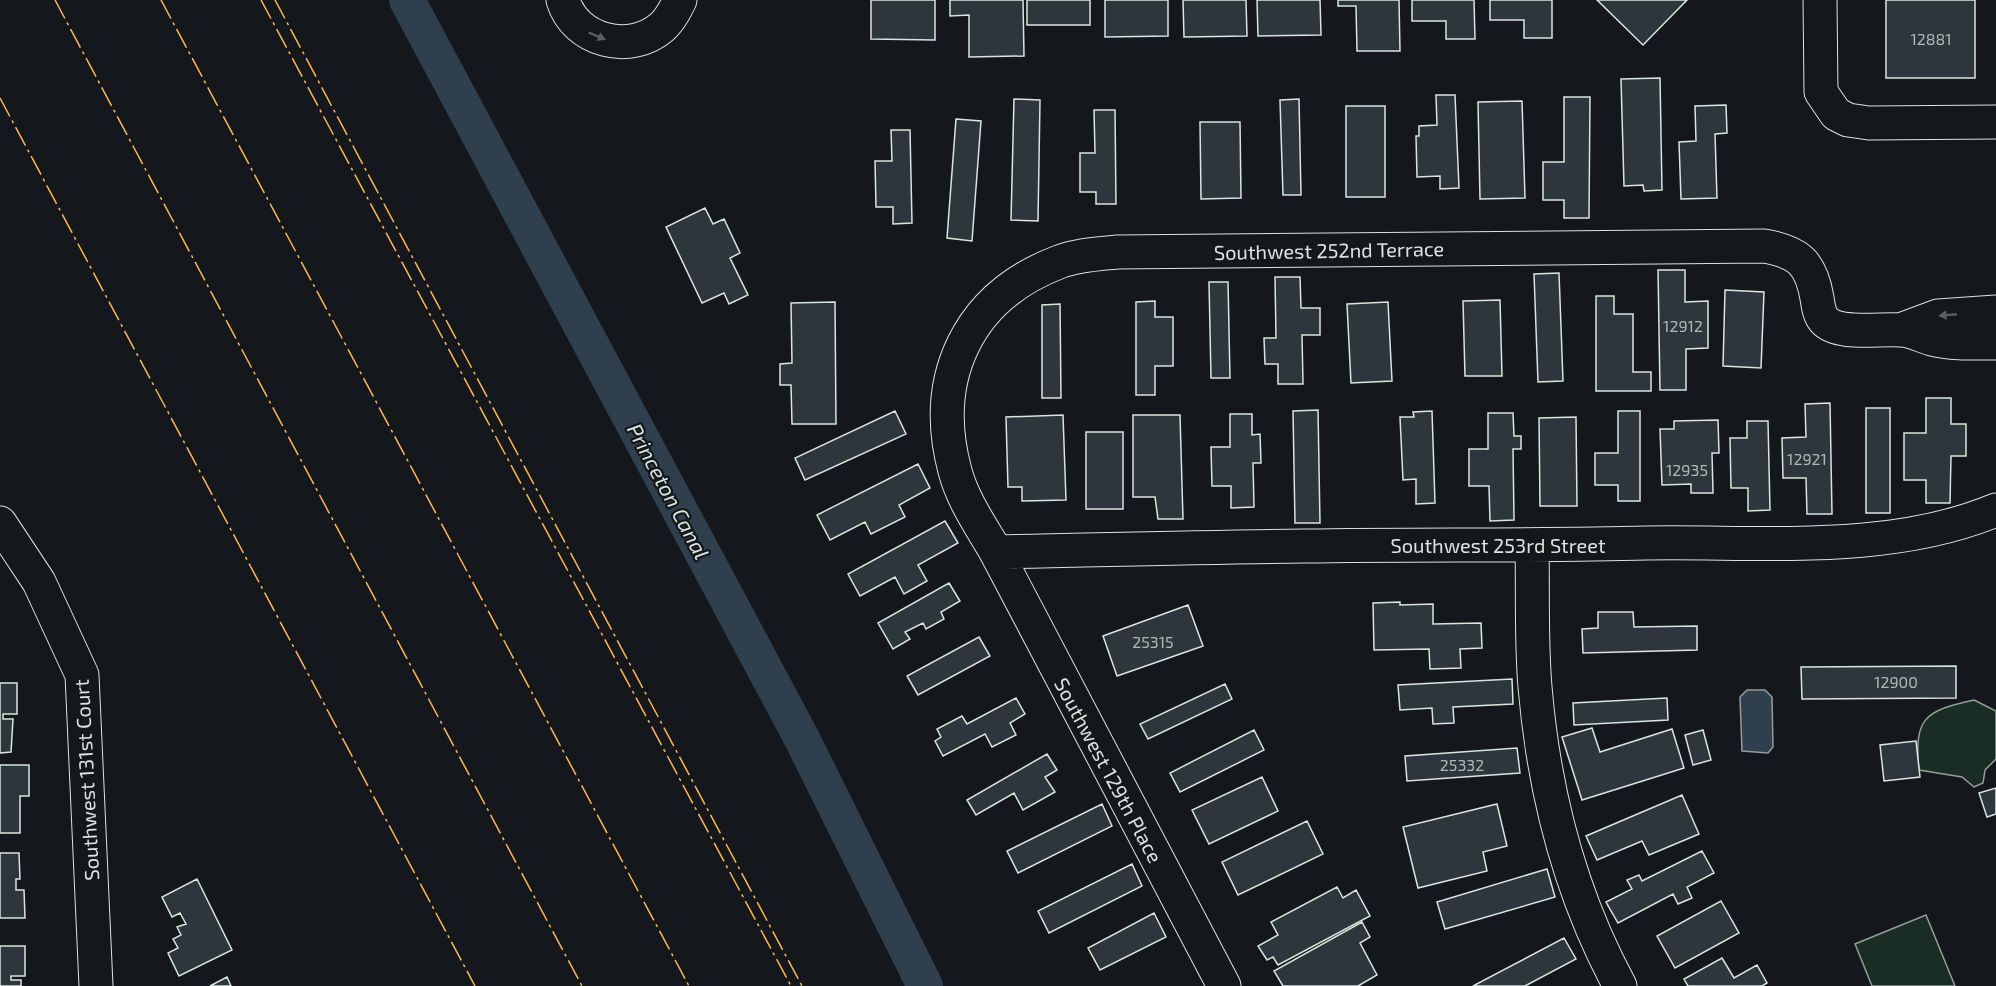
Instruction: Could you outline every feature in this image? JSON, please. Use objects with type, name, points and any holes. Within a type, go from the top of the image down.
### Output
[{"type":"street","points":[[563,0],[572,18],[584,30],[598,38],[615,42],[632,42],[648,37],[662,27],[680,0]]},
{"type":"street","points":[[1820,0],[1821,92],[1836,114],[1848,120],[1869,123],[1996,122]]},
{"type":"street","name":"Southwest 252nd Terrace","points":[[996,552],[965,500],[956,473],[946,419],[950,378],[962,346],[987,309],[1006,292],[1030,276],[1060,262],[1078,257],[1117,252],[1764,246],[1796,255],[1805,264],[1813,275],[1819,310],[1824,320],[1833,326],[1860,330],[1903,330],[1949,342],[1996,343]]},
{"type":"street","name":"Southwest 252nd Terrace","points":[[1903,330],[1938,316],[1996,312]]},
{"type":"street","name":"Southwest 253rd Street","points":[[996,552],[1849,540],[1935,529],[1972,520],[1996,510]]},
{"type":"street","name":"Southwest 131st Court","points":[[0,523],[39,582],[82,675],[96,986]]},
{"type":"street","points":[[1532,546],[1534,684],[1550,801],[1564,855],[1580,902],[1620,986]]},
{"type":"street","name":"Southwest 129th Place","points":[[996,552],[1224,986]]},
{"type":"green space","points":[[1974,700],[1996,711],[1996,759],[1985,770],[1983,783],[1974,787],[1962,777],[1919,770],[1918,739],[1926,720],[1933,713],[1944,708]]},
{"type":"green space","points":[[1926,915],[1955,986],[1872,986],[1855,944]]},
{"type":"water","points":[[1747,690],[1765,690],[1772,697],[1773,747],[1768,753],[1742,751],[1740,697]]},
{"type":"building","points":[[871,0],[935,0],[935,40],[871,39]]},
{"type":"building","points":[[950,0],[1023,0],[1024,56],[969,57],[969,15],[950,16]]},
{"type":"building","points":[[1027,0],[1090,0],[1090,25],[1027,25]]},
{"type":"building","points":[[1105,0],[1168,0],[1168,36],[1105,37]]},
{"type":"building","points":[[1183,0],[1246,0],[1247,36],[1184,37]]},
{"type":"building","points":[[1257,0],[1320,0],[1321,35],[1258,36]]},
{"type":"building","points":[[1338,0],[1399,0],[1400,51],[1357,51],[1356,6],[1338,6]]},
{"type":"building","points":[[1412,0],[1474,0],[1475,39],[1446,39],[1446,21],[1412,21]]},
{"type":"building","points":[[1490,0],[1552,0],[1552,38],[1524,38],[1524,20],[1490,20]]},
{"type":"building","points":[[1597,0],[1687,0],[1643,45]]},
{"type":"building","points":[[1886,0],[1975,0],[1975,78],[1886,78]]},
{"type":"building","points":[[1660,78],[1662,190],[1644,191],[1643,185],[1624,186],[1621,79]]},
{"type":"building","points":[[1436,95],[1455,95],[1459,188],[1440,189],[1440,176],[1417,177],[1416,136],[1419,136],[1419,126],[1437,125]]},
{"type":"building","points":[[1564,97],[1590,97],[1589,218],[1564,218],[1564,200],[1543,200],[1543,162],[1564,162]]},
{"type":"building","points":[[1014,99],[1040,100],[1038,221],[1011,220]]},
{"type":"building","points":[[1299,99],[1301,195],[1283,195],[1280,100]]},
{"type":"building","points":[[1522,101],[1525,198],[1480,199],[1478,102]]},
{"type":"building","points":[[1726,105],[1727,133],[1715,134],[1717,198],[1681,199],[1679,142],[1696,141],[1695,106]]},
{"type":"building","points":[[1346,106],[1385,106],[1385,197],[1346,197]]},
{"type":"building","points":[[1094,110],[1115,110],[1116,204],[1096,204],[1096,192],[1080,192],[1080,153],[1095,153]]},
{"type":"building","points":[[956,119],[981,121],[972,241],[947,238]]},
{"type":"building","points":[[1200,122],[1240,122],[1241,198],[1201,199]]},
{"type":"building","points":[[891,130],[910,130],[912,223],[893,224],[893,207],[876,207],[875,161],[892,161]]},
{"type":"building","points":[[705,208],[713,224],[724,219],[740,253],[730,258],[748,295],[729,304],[724,293],[702,303],[666,227]]},
{"type":"building","points":[[1658,270],[1685,270],[1685,302],[1708,301],[1708,348],[1686,349],[1686,390],[1660,390]]},
{"type":"building","points":[[1559,273],[1563,381],[1538,382],[1534,274]]},
{"type":"building","points":[[1275,277],[1300,277],[1301,308],[1320,308],[1320,335],[1302,335],[1303,384],[1278,384],[1278,364],[1265,364],[1264,338],[1276,338]]},
{"type":"building","points":[[1209,282],[1228,282],[1230,378],[1211,378]]},
{"type":"building","points":[[1725,290],[1764,292],[1761,368],[1723,366]]},
{"type":"building","points":[[1596,296],[1614,296],[1614,314],[1633,314],[1633,372],[1651,372],[1651,391],[1596,391]]},
{"type":"building","points":[[1500,300],[1502,376],[1465,376],[1463,301]]},
{"type":"building","points":[[1155,301],[1155,317],[1173,317],[1173,366],[1155,366],[1155,395],[1136,395],[1136,302]]},
{"type":"building","points":[[835,302],[836,424],[792,424],[791,385],[780,385],[780,364],[792,363],[791,303]]},
{"type":"building","points":[[1388,302],[1392,381],[1351,383],[1347,304]]},
{"type":"building","points":[[1060,304],[1061,398],[1042,398],[1042,305]]},
{"type":"building","points":[[1926,398],[1951,398],[1951,424],[1966,424],[1966,456],[1951,456],[1950,503],[1926,503],[1926,480],[1904,480],[1904,433],[1926,433]]},
{"type":"building","points":[[1830,403],[1832,514],[1807,514],[1806,478],[1783,478],[1782,438],[1806,437],[1805,404]]},
{"type":"building","points":[[1866,408],[1890,408],[1890,513],[1866,513]]},
{"type":"building","points":[[1318,410],[1320,523],[1295,523],[1293,411]]},
{"type":"building","points":[[895,411],[906,434],[805,480],[795,458]]},
{"type":"building","points":[[1432,411],[1435,503],[1416,504],[1416,479],[1403,480],[1400,417],[1414,417],[1413,412]]},
{"type":"building","points":[[1618,411],[1640,411],[1640,501],[1618,501],[1618,485],[1595,485],[1595,453],[1618,453]]},
{"type":"building","points":[[1488,413],[1513,413],[1514,436],[1521,436],[1521,449],[1513,449],[1514,520],[1490,521],[1489,486],[1469,486],[1469,449],[1488,449]]},
{"type":"building","points":[[1230,414],[1252,414],[1252,435],[1260,434],[1261,463],[1253,463],[1254,507],[1231,508],[1231,486],[1212,486],[1211,447],[1230,447]]},
{"type":"building","points":[[1063,415],[1066,500],[1022,501],[1022,487],[1008,487],[1006,417]]},
{"type":"building","points":[[1133,415],[1180,415],[1183,519],[1158,519],[1155,497],[1133,497]]},
{"type":"building","points":[[1576,417],[1577,506],[1540,506],[1539,418]]},
{"type":"building","points":[[1718,420],[1719,453],[1712,453],[1713,493],[1691,493],[1691,484],[1662,485],[1660,429],[1674,429],[1674,421]]},
{"type":"building","points":[[1747,421],[1768,421],[1770,510],[1748,511],[1748,488],[1731,488],[1730,438],[1747,438]]},
{"type":"building","points":[[1086,432],[1123,432],[1123,509],[1086,509]]},
{"type":"building","points":[[918,464],[930,488],[899,505],[905,517],[871,534],[865,522],[830,540],[817,515]]},
{"type":"building","points":[[945,521],[958,543],[918,565],[927,581],[904,594],[895,577],[860,596],[848,574]]},
{"type":"building","points":[[949,583],[960,601],[941,612],[944,619],[926,629],[923,623],[905,632],[910,639],[893,649],[878,623]]},
{"type":"building","points":[[1400,602],[1400,605],[1433,604],[1433,624],[1481,623],[1482,648],[1460,649],[1461,668],[1430,669],[1429,649],[1374,650],[1373,603]]},
{"type":"building","points":[[1188,605],[1203,646],[1117,676],[1103,636]]},
{"type":"building","points":[[1598,612],[1633,612],[1634,627],[1697,626],[1697,650],[1583,653],[1582,629],[1598,628]]},
{"type":"building","points":[[979,637],[990,656],[918,695],[907,676]]},
{"type":"building","points":[[1956,666],[1956,698],[1802,699],[1801,667]]},
{"type":"building","points":[[1512,679],[1513,704],[1453,707],[1454,723],[1433,724],[1432,708],[1400,710],[1398,685]]},
{"type":"building","points":[[0,683],[17,683],[17,714],[3,714],[3,719],[13,719],[11,752],[0,753]]},
{"type":"building","points":[[1225,684],[1232,699],[1148,739],[1140,724]]},
{"type":"building","points":[[1016,698],[1025,714],[1010,723],[1016,735],[992,747],[985,734],[943,756],[935,741],[941,737],[937,729],[962,716],[967,724]]},
{"type":"building","points":[[1667,698],[1668,720],[1574,725],[1573,703]]},
{"type":"building","points":[[1592,728],[1600,752],[1672,729],[1684,768],[1582,800],[1562,737]]},
{"type":"building","points":[[1254,730],[1264,750],[1180,792],[1170,773]]},
{"type":"building","points":[[1703,730],[1711,760],[1693,765],[1685,735]]},
{"type":"building","points":[[1916,741],[1920,777],[1884,781],[1880,745]]},
{"type":"building","points":[[1517,748],[1520,773],[1407,781],[1405,756]]},
{"type":"building","points":[[1047,754],[1057,770],[1045,777],[1055,792],[1023,810],[1014,793],[976,815],[967,800]]},
{"type":"building","points":[[0,765],[29,765],[29,796],[20,796],[20,833],[0,833]]},
{"type":"building","points":[[1262,777],[1278,811],[1209,844],[1192,810]]},
{"type":"building","points":[[1996,788],[1996,814],[1987,817],[1979,793]]},
{"type":"building","points":[[1682,795],[1699,834],[1649,855],[1642,841],[1597,860],[1586,836]]},
{"type":"building","points":[[1102,804],[1112,826],[1018,873],[1007,851]]},
{"type":"building","points":[[1497,804],[1507,846],[1483,852],[1487,871],[1418,888],[1403,827]]},
{"type":"building","points":[[1307,821],[1323,854],[1238,895],[1222,862]]},
{"type":"building","points":[[1702,851],[1714,873],[1687,887],[1692,898],[1678,904],[1673,894],[1618,923],[1606,902],[1632,889],[1627,880],[1639,875],[1642,881]]},
{"type":"building","points":[[0,853],[19,853],[20,879],[16,879],[16,890],[24,890],[25,918],[0,918]]},
{"type":"building","points":[[1132,864],[1142,886],[1049,933],[1038,911]]},
{"type":"building","points":[[1547,869],[1555,897],[1445,929],[1437,902]]},
{"type":"building","points":[[197,879],[232,950],[179,976],[168,953],[178,948],[173,939],[181,935],[177,927],[186,924],[180,913],[172,917],[162,897]]},
{"type":"building","points":[[1337,887],[1343,898],[1356,890],[1370,916],[1278,965],[1273,957],[1267,960],[1258,946],[1278,935],[1271,922]]},
{"type":"building","points":[[1721,901],[1739,933],[1675,968],[1657,936]]},
{"type":"building","points":[[1154,913],[1166,937],[1100,970],[1088,948]]},
{"type":"building","points":[[1362,922],[1370,937],[1360,943],[1377,975],[1358,986],[1283,986],[1274,971]]},
{"type":"building","points":[[1564,938],[1576,959],[1525,986],[1473,986]]},
{"type":"building","points":[[0,946],[25,946],[25,976],[11,976],[11,980],[21,980],[21,986],[0,986]]},
{"type":"building","points":[[1722,958],[1734,978],[1757,965],[1767,983],[1762,986],[1688,986],[1684,979]]},
{"type":"building","points":[[227,977],[231,986],[210,986]]},
{"type":"waterway","name":"Princeton Canal","points":[[407,0],[801,737],[925,986]]},
{"type":"power","points":[[55,0],[582,986]]},
{"type":"power","points":[[161,0],[689,986]]},
{"type":"power","points":[[261,0],[791,986]]},
{"type":"power","points":[[275,0],[802,986]]},
{"type":"power","points":[[0,98],[475,986]]}]
